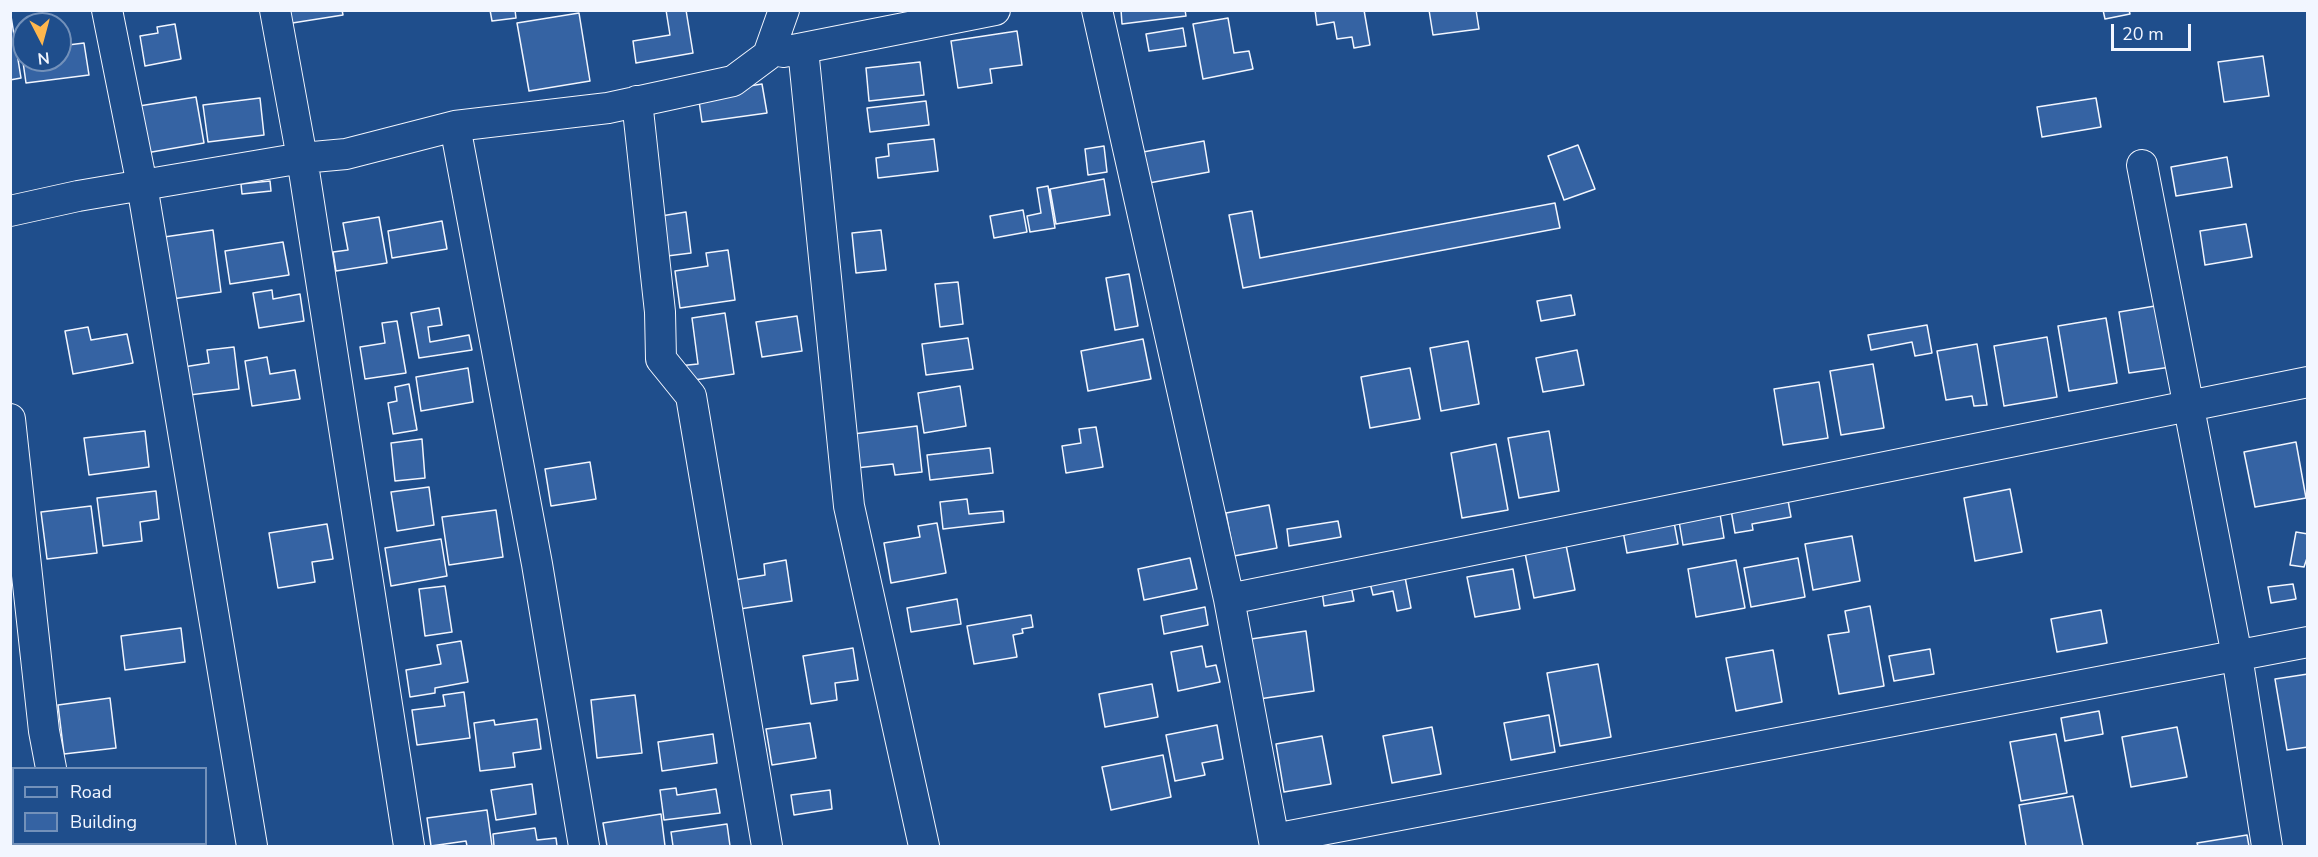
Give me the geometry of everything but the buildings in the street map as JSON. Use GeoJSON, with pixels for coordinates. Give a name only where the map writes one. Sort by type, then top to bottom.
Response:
{"type":"FeatureCollection","features":[{"type":"Feature","properties":{"kind":"street"},"geometry":{"type":"LineString","coordinates":[[107,10],[142,185],[252,846]]}},
{"type":"Feature","properties":{"kind":"street"},"geometry":{"type":"LineString","coordinates":[[275,10],[302,158],[409,846]]}},
{"type":"Feature","properties":{"kind":"street"},"geometry":{"type":"LineString","coordinates":[[768,55],[784,10]]}},
{"type":"Feature","properties":{"kind":"street"},"geometry":{"type":"LineString","coordinates":[[10,211],[142,185],[302,158],[346,154],[455,126],[609,108],[733,81],[768,55],[995,10]]}},
{"type":"Feature","properties":{"kind":"street"},"geometry":{"type":"LineString","coordinates":[[1098,10],[1229,599],[1274,843],[2307,642]]}},
{"type":"Feature","properties":{"kind":"street"},"geometry":{"type":"LineString","coordinates":[[802,49],[849,506],[924,846]]}},
{"type":"Feature","properties":{"kind":"street"},"geometry":{"type":"LineString","coordinates":[[637,101],[660,312],[661,359],[691,396],[767,846]]}},
{"type":"Feature","properties":{"kind":"street"},"geometry":{"type":"LineString","coordinates":[[455,126],[537,564],[584,846]]}},
{"type":"Feature","properties":{"kind":"street"},"geometry":{"type":"LineString","coordinates":[[2142,165],[2237,656],[2267,846]]}},
{"type":"Feature","properties":{"kind":"street"},"geometry":{"type":"LineString","coordinates":[[1229,599],[2307,382]]}},
{"type":"Feature","properties":{"kind":"street"},"geometry":{"type":"LineString","coordinates":[[10,419],[44,732],[51,767]]}}]}
